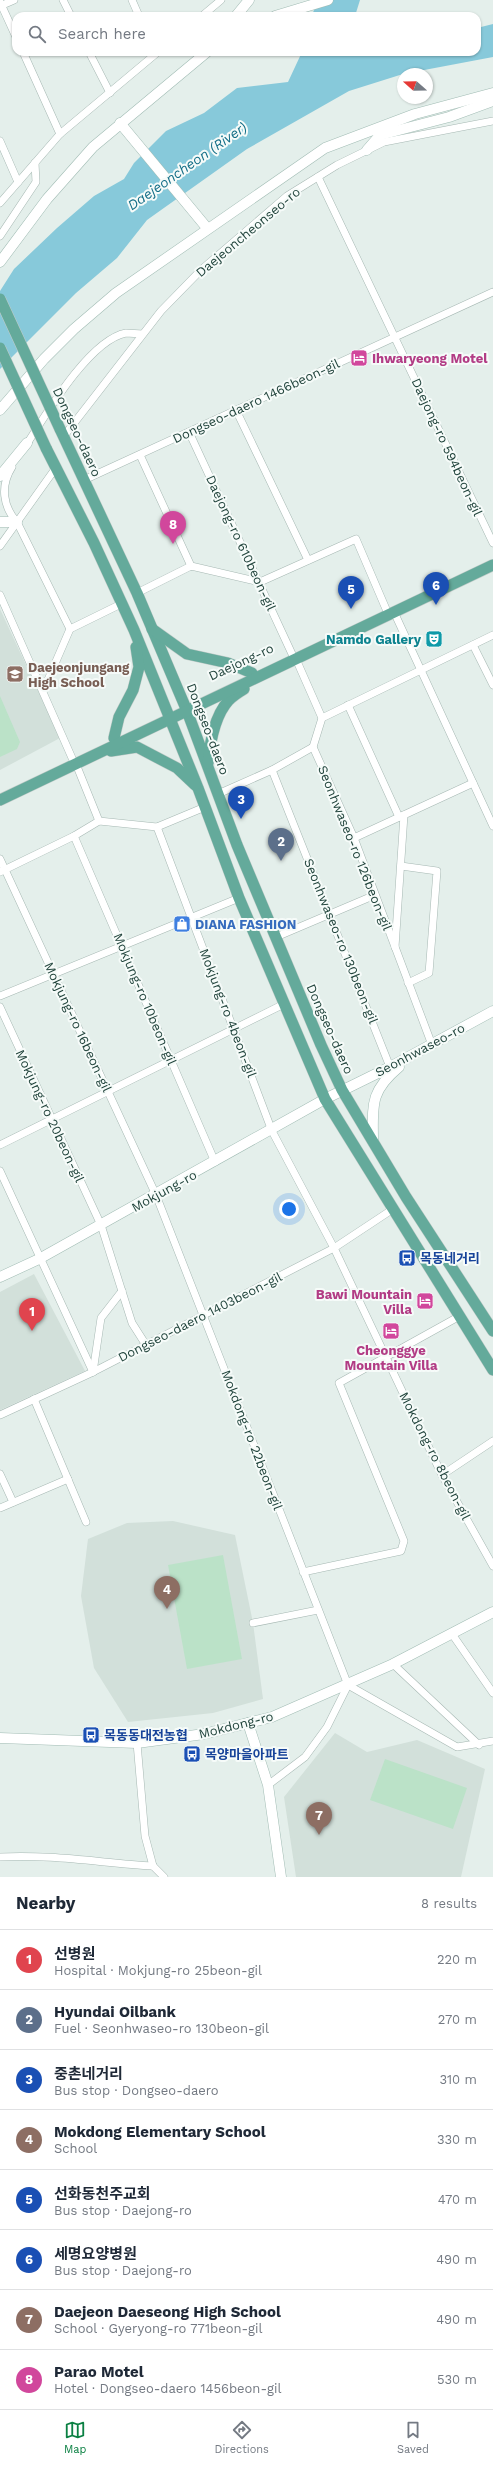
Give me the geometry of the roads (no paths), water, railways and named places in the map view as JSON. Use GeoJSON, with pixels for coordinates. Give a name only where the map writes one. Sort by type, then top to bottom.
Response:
{"type":"FeatureCollection","features":[{"type":"Feature","properties":{"kind":"main road"},"geometry":{"type":"LineString","coordinates":[[239,12],[249,0]]}},
{"type":"Feature","properties":{"kind":"main road"},"geometry":{"type":"LineString","coordinates":[[288,12],[328,0]]}},
{"type":"Feature","properties":{"kind":"main road"},"geometry":{"type":"LineString","coordinates":[[0,262],[69,173],[93,147],[202,56]]}},
{"type":"Feature","properties":{"kind":"main road"},"geometry":{"type":"LineString","coordinates":[[0,410],[44,359],[74,329],[116,293],[207,228],[325,148],[415,114],[493,93]]}},
{"type":"Feature","properties":{"kind":"main road"},"geometry":{"type":"LineString","coordinates":[[367,150],[380,135],[449,117],[493,101]]}},
{"type":"Feature","properties":{"kind":"main road"},"geometry":{"type":"LineString","coordinates":[[120,123],[207,228]]}},
{"type":"Feature","properties":{"kind":"main road","name":"Dongseo-daero"},"geometry":{"type":"LineString","coordinates":[[0,299],[137,593],[186,708],[207,768],[276,937],[342,1090],[373,1142],[493,1331]]}},
{"type":"Feature","properties":{"kind":"main road"},"geometry":{"type":"LineString","coordinates":[[0,348],[46,448],[94,543],[134,630],[198,788],[239,898],[325,1099],[458,1317],[493,1370]]}},
{"type":"Feature","properties":{"kind":"main road"},"geometry":{"type":"LineString","coordinates":[[0,476],[27,443]]}},
{"type":"Feature","properties":{"kind":"main road"},"geometry":{"type":"LineString","coordinates":[[0,522],[17,522]]}},
{"type":"Feature","properties":{"kind":"main road","name":"Daejong-ro"},"geometry":{"type":"LineString","coordinates":[[0,792],[74,761],[100,752],[169,716],[390,610],[493,558]]}},
{"type":"Feature","properties":{"kind":"main road","name":"Daejong-ro"},"geometry":{"type":"LineString","coordinates":[[390,610],[493,565]]}},
{"type":"Feature","properties":{"kind":"main road"},"geometry":{"type":"LineString","coordinates":[[152,629],[187,654],[228,662],[257,674],[228,701],[217,722],[209,746],[207,768]]}},
{"type":"Feature","properties":{"kind":"main road"},"geometry":{"type":"LineString","coordinates":[[114,738],[119,717],[133,690],[139,667],[134,630]]}},
{"type":"Feature","properties":{"kind":"main road","name":"Daejong-ro"},"geometry":{"type":"LineString","coordinates":[[0,800],[114,738],[169,716]]}},
{"type":"Feature","properties":{"kind":"main road"},"geometry":{"type":"LineString","coordinates":[[100,752],[137,747],[177,768],[198,788]]}},
{"type":"Feature","properties":{"kind":"main road","name":"Seonhwaseo-ro"},"geometry":{"type":"LineString","coordinates":[[325,1099],[412,1056],[493,1011]]}},
{"type":"Feature","properties":{"kind":"main road"},"geometry":{"type":"LineString","coordinates":[[373,1142],[373,1102],[380,1085],[412,1056]]}},
{"type":"Feature","properties":{"kind":"main road","name":"Mokjung-ro"},"geometry":{"type":"LineString","coordinates":[[0,1277],[39,1260],[272,1131],[325,1099]]}},
{"type":"Feature","properties":{"kind":"main road","name":"Mokdong-ro"},"geometry":{"type":"LineString","coordinates":[[0,1738],[138,1743],[204,1734],[272,1717],[393,1664],[493,1612]]}},
{"type":"Feature","properties":{"kind":"main road"},"geometry":{"type":"LineString","coordinates":[[248,1723],[268,1785],[281,1877]]}},
{"type":"Feature","properties":{"kind":"street"},"geometry":{"type":"LineString","coordinates":[[12,28],[1,4],[14,0]]}},
{"type":"Feature","properties":{"kind":"street"},"geometry":{"type":"LineString","coordinates":[[63,0],[69,12]]}},
{"type":"Feature","properties":{"kind":"street"},"geometry":{"type":"LineString","coordinates":[[132,0],[137,12]]}},
{"type":"Feature","properties":{"kind":"street"},"geometry":{"type":"LineString","coordinates":[[207,12],[221,0]]}},
{"type":"Feature","properties":{"kind":"street"},"geometry":{"type":"LineString","coordinates":[[25,56],[60,134]]}},
{"type":"Feature","properties":{"kind":"street"},"geometry":{"type":"LineString","coordinates":[[91,56],[110,92]]}},
{"type":"Feature","properties":{"kind":"street"},"geometry":{"type":"LineString","coordinates":[[0,203],[60,134],[151,56]]}},
{"type":"Feature","properties":{"kind":"street","name":"Daejeoncheonseo-ro"},"geometry":{"type":"LineString","coordinates":[[62,432],[94,401],[142,334],[201,270],[287,196],[367,150],[407,136],[493,121]]}},
{"type":"Feature","properties":{"kind":"street"},"geometry":{"type":"LineString","coordinates":[[0,141],[18,182]]}},
{"type":"Feature","properties":{"kind":"street"},"geometry":{"type":"LineString","coordinates":[[0,236],[36,182],[35,163]]}},
{"type":"Feature","properties":{"kind":"street","name":"Daejong-ro 594beon-gil"},"geometry":{"type":"LineString","coordinates":[[318,177],[493,543]]}},
{"type":"Feature","properties":{"kind":"street","name":"Dongseo-daero 1466beon-gil"},"geometry":{"type":"LineString","coordinates":[[84,480],[493,292]]}},
{"type":"Feature","properties":{"kind":"street"},"geometry":{"type":"LineString","coordinates":[[70,629],[17,522],[8,512],[4,493],[7,474],[27,443],[88,358],[103,344],[126,333],[142,334]]}},
{"type":"Feature","properties":{"kind":"street"},"geometry":{"type":"LineString","coordinates":[[236,410],[308,560]]}},
{"type":"Feature","properties":{"kind":"street","name":"Daejong-ro 610beon-gil"},"geometry":{"type":"LineString","coordinates":[[189,432],[322,718]]}},
{"type":"Feature","properties":{"kind":"street"},"geometry":{"type":"LineString","coordinates":[[140,455],[191,566]]}},
{"type":"Feature","properties":{"kind":"street"},"geometry":{"type":"LineString","coordinates":[[0,546],[56,469]]}},
{"type":"Feature","properties":{"kind":"street"},"geometry":{"type":"LineString","coordinates":[[137,593],[191,566],[260,582],[356,539],[421,670],[493,826]]}},
{"type":"Feature","properties":{"kind":"street"},"geometry":{"type":"LineString","coordinates":[[0,595],[44,689],[99,821]]}},
{"type":"Feature","properties":{"kind":"street"},"geometry":{"type":"LineString","coordinates":[[44,689],[70,629],[121,604]]}},
{"type":"Feature","properties":{"kind":"street"},"geometry":{"type":"LineString","coordinates":[[218,794],[272,770],[314,747],[322,718],[493,635]]}},
{"type":"Feature","properties":{"kind":"street"},"geometry":{"type":"LineString","coordinates":[[473,645],[493,685]]}},
{"type":"Feature","properties":{"kind":"street"},"geometry":{"type":"LineString","coordinates":[[348,705],[401,816]]}},
{"type":"Feature","properties":{"kind":"street","name":"Seonhwaseo-ro 126beon-gil"},"geometry":{"type":"LineString","coordinates":[[314,747],[354,838],[432,1045]]}},
{"type":"Feature","properties":{"kind":"street","name":"Seonhwaseo-ro 130beon-gil"},"geometry":{"type":"LineString","coordinates":[[272,770],[331,914],[390,1067]]}},
{"type":"Feature","properties":{"kind":"street"},"geometry":{"type":"LineString","coordinates":[[354,838],[473,783]]}},
{"type":"Feature","properties":{"kind":"street"},"geometry":{"type":"LineString","coordinates":[[2,871],[74,836],[99,821],[156,827],[205,807]]}},
{"type":"Feature","properties":{"kind":"street","name":"Seonhwaseo-ro 126beon-gil"},"geometry":{"type":"LineString","coordinates":[[395,949],[401,866],[401,816]]}},
{"type":"Feature","properties":{"kind":"street","name":"Mokjung-ro 4beon-gil"},"geometry":{"type":"LineString","coordinates":[[156,827],[272,1131]]}},
{"type":"Feature","properties":{"kind":"street","name":"Mokjung-ro 10beon-gil"},"geometry":{"type":"LineString","coordinates":[[74,836],[215,1162]]}},
{"type":"Feature","properties":{"kind":"street","name":"Mokjung-ro 16beon-gil"},"geometry":{"type":"LineString","coordinates":[[0,859],[2,871],[54,974],[156,1195]]}},
{"type":"Feature","properties":{"kind":"street"},"geometry":{"type":"LineString","coordinates":[[401,866],[437,871],[429,973],[408,983]]}},
{"type":"Feature","properties":{"kind":"street"},"geometry":{"type":"LineString","coordinates":[[276,937],[375,895]]}},
{"type":"Feature","properties":{"kind":"street"},"geometry":{"type":"LineString","coordinates":[[0,996],[239,898]]}},
{"type":"Feature","properties":{"kind":"street"},"geometry":{"type":"LineString","coordinates":[[0,1145],[284,1004]]}},
{"type":"Feature","properties":{"kind":"street","name":"Mokjung-ro 20beon-gil"},"geometry":{"type":"LineString","coordinates":[[0,1007],[101,1225],[132,1323],[146,1345]]}},
{"type":"Feature","properties":{"kind":"street","name":"Mokdong-ro 8beon-gil"},"geometry":{"type":"LineString","coordinates":[[272,1131],[334,1248],[385,1358],[442,1474],[493,1566]]}},
{"type":"Feature","properties":{"kind":"street"},"geometry":{"type":"LineString","coordinates":[[0,1171],[39,1260],[93,1372]]}},
{"type":"Feature","properties":{"kind":"street","name":"Mokdong-ro 22beon-gil"},"geometry":{"type":"LineString","coordinates":[[156,1195],[348,1685]]}},
{"type":"Feature","properties":{"kind":"street","name":"Dongseo-daero 1403beon-gil"},"geometry":{"type":"LineString","coordinates":[[0,1415],[93,1372],[334,1248],[393,1209]]}},
{"type":"Feature","properties":{"kind":"street"},"geometry":{"type":"LineString","coordinates":[[93,1372],[102,1318],[122,1291]]}},
{"type":"Feature","properties":{"kind":"street"},"geometry":{"type":"LineString","coordinates":[[303,1572],[400,1551],[404,1541],[339,1383],[458,1317]]}},
{"type":"Feature","properties":{"kind":"street"},"geometry":{"type":"LineString","coordinates":[[34,1399],[86,1522]]}},
{"type":"Feature","properties":{"kind":"street"},"geometry":{"type":"LineString","coordinates":[[442,1474],[493,1441]]}},
{"type":"Feature","properties":{"kind":"street"},"geometry":{"type":"LineString","coordinates":[[0,1474],[13,1502]]}},
{"type":"Feature","properties":{"kind":"street"},"geometry":{"type":"LineString","coordinates":[[0,1508],[68,1479]]}},
{"type":"Feature","properties":{"kind":"street"},"geometry":{"type":"LineString","coordinates":[[253,1623],[318,1610]]}},
{"type":"Feature","properties":{"kind":"street"},"geometry":{"type":"LineString","coordinates":[[452,1634],[493,1693]]}},
{"type":"Feature","properties":{"kind":"street"},"geometry":{"type":"LineString","coordinates":[[393,1664],[479,1745]]}},
{"type":"Feature","properties":{"kind":"street"},"geometry":{"type":"LineString","coordinates":[[268,1785],[305,1757],[327,1727],[348,1685],[457,1747],[479,1745],[493,1740]]}},
{"type":"Feature","properties":{"kind":"street"},"geometry":{"type":"LineString","coordinates":[[138,1743],[146,1836],[153,1866],[164,1877]]}},
{"type":"Feature","properties":{"kind":"street"},"geometry":{"type":"LineString","coordinates":[[0,1857],[29,1855],[100,1863],[153,1866]]}},
{"type":"Feature","properties":{"kind":"water"},"geometry":{"type":"Polygon","coordinates":[[[317,0],[360,0],[356,12],[313,12],[317,0]]]}},
{"type":"Feature","properties":{"kind":"water","name":"Daejeoncheon (River)"},"geometry":{"type":"Polygon","coordinates":[[[493,24],[493,57],[433,68],[397,68],[397,76],[349,91],[247,149],[147,220],[117,258],[76,293],[0,369],[0,291],[14,269],[57,228],[94,196],[124,179],[134,163],[166,131],[204,113],[237,88],[288,82],[300,56],[481,56],[481,27],[493,24]]]}},
{"type":"Feature","properties":{"kind":"place","name":"Ihwaryeong Motel"},"geometry":{"type":"Point","coordinates":[359,358]}},
{"type":"Feature","properties":{"kind":"place","name":"Parao Motel"},"geometry":{"type":"Point","coordinates":[173,544]}},
{"type":"Feature","properties":{"kind":"place","name":"세명요양병원"},"geometry":{"type":"Point","coordinates":[436,605]}},
{"type":"Feature","properties":{"kind":"place","name":"선화동천주교회"},"geometry":{"type":"Point","coordinates":[351,609]}},
{"type":"Feature","properties":{"kind":"place","name":"Namdo Gallery"},"geometry":{"type":"Point","coordinates":[434,639]}},
{"type":"Feature","properties":{"kind":"place","name":"Daejeonjungang High School"},"geometry":{"type":"Point","coordinates":[15,674]}},
{"type":"Feature","properties":{"kind":"place","name":"중촌네거리"},"geometry":{"type":"Point","coordinates":[241,819]}},
{"type":"Feature","properties":{"kind":"place","name":"Hyundai Oilbank"},"geometry":{"type":"Point","coordinates":[281,861]}},
{"type":"Feature","properties":{"kind":"place","name":"DIANA FASHION"},"geometry":{"type":"Point","coordinates":[182,924]}},
{"type":"Feature","properties":{"kind":"place","name":"목동네거리"},"geometry":{"type":"Point","coordinates":[407,1258]}},
{"type":"Feature","properties":{"kind":"place","name":"Bawi Mountain Villa"},"geometry":{"type":"Point","coordinates":[425,1301]}},
{"type":"Feature","properties":{"kind":"place","name":"선병원"},"geometry":{"type":"Point","coordinates":[32,1331]}},
{"type":"Feature","properties":{"kind":"place","name":"Cheonggye Mountain Villa"},"geometry":{"type":"Point","coordinates":[391,1331]}},
{"type":"Feature","properties":{"kind":"place","name":"Mokdong Elementary School"},"geometry":{"type":"Point","coordinates":[167,1609]}},
{"type":"Feature","properties":{"kind":"place","name":"목동동대전농협"},"geometry":{"type":"Point","coordinates":[91,1735]}},
{"type":"Feature","properties":{"kind":"place","name":"목양마을아파트"},"geometry":{"type":"Point","coordinates":[192,1754]}},
{"type":"Feature","properties":{"kind":"place","name":"Daejeon Daeseong High School"},"geometry":{"type":"Point","coordinates":[319,1835]}}]}
